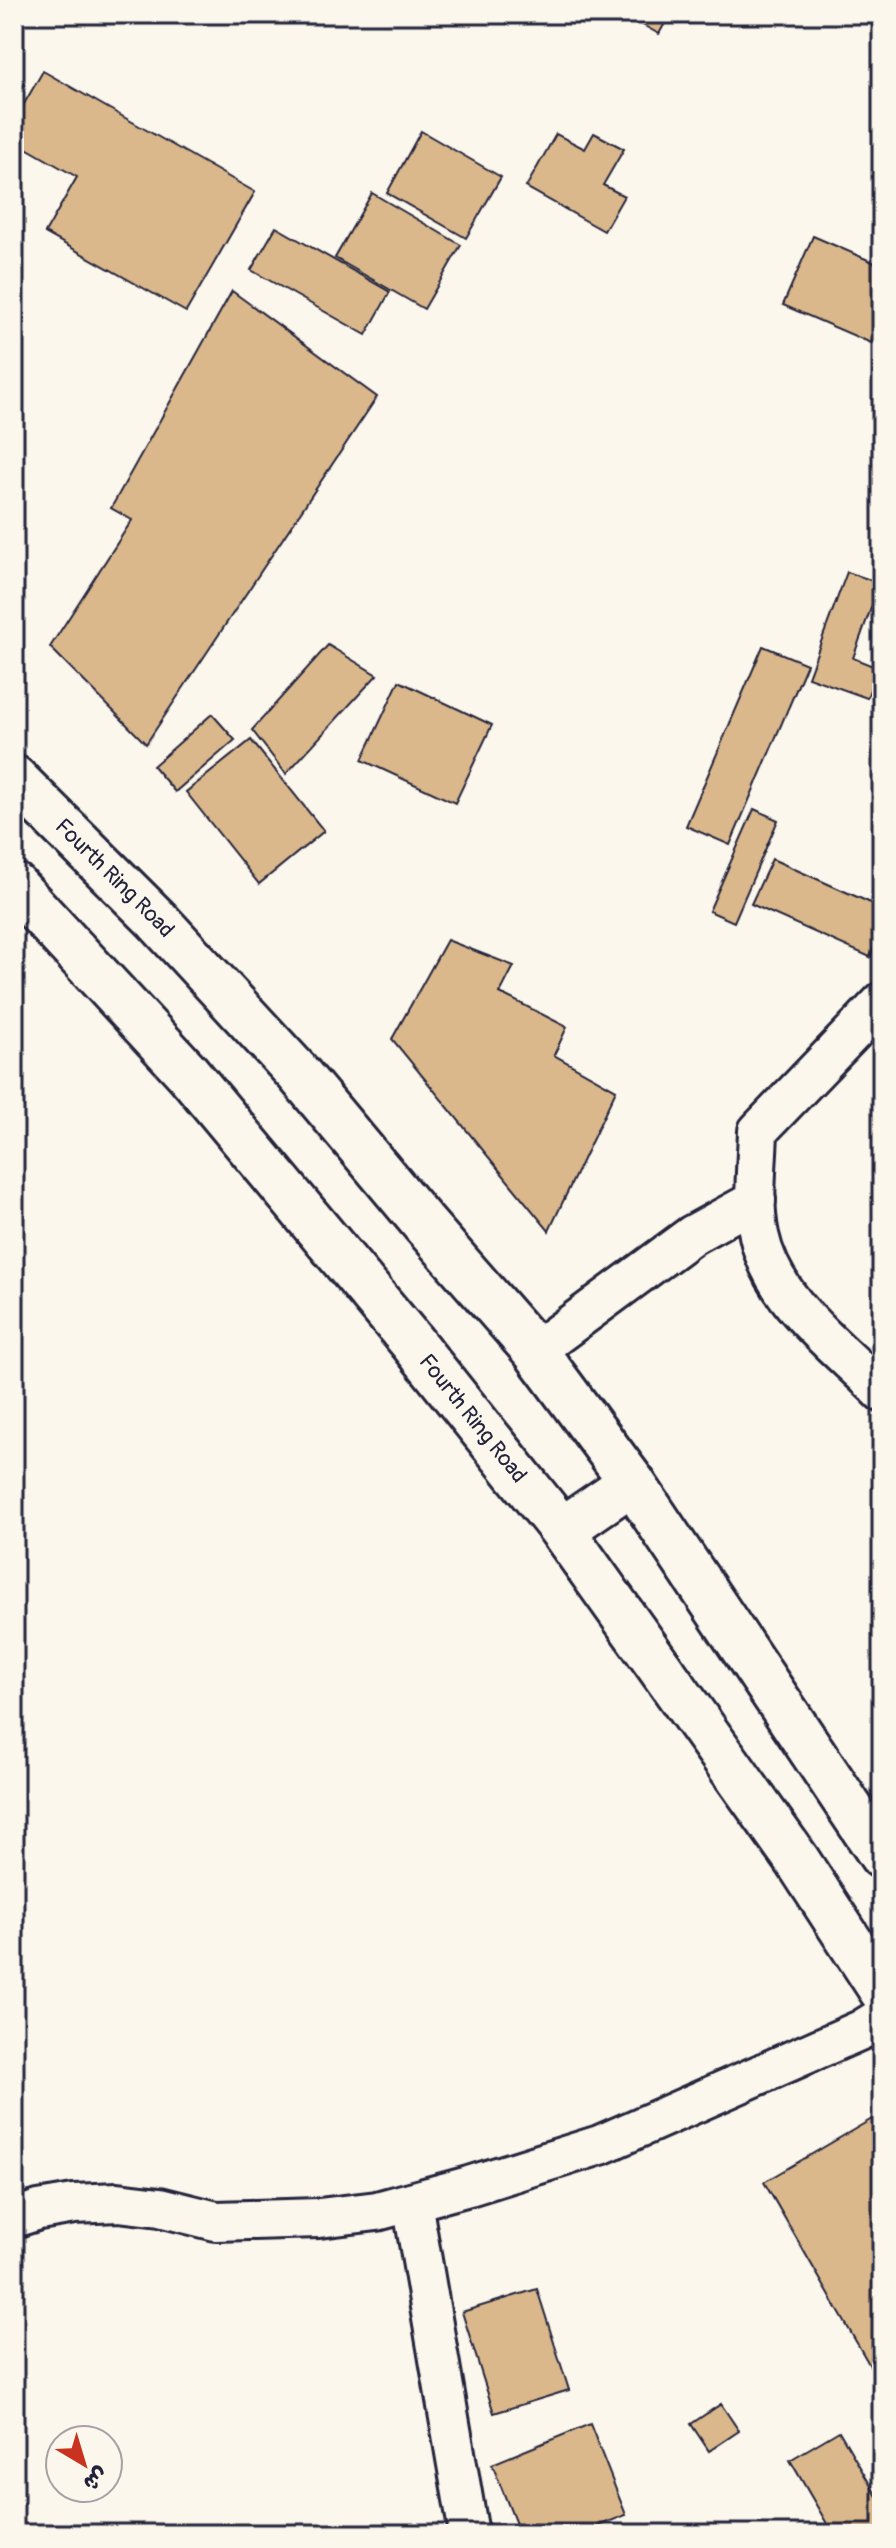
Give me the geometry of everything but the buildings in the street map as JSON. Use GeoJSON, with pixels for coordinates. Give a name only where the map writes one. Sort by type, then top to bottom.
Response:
{"type":"FeatureCollection","features":[{"type":"Feature","properties":{"kind":"main road","name":"Fourth Ring Road"},"geometry":{"type":"LineString","coordinates":[[14,778],[157,920],[297,1072],[535,1351],[632,1482],[882,1856]]}},
{"type":"Feature","properties":{"kind":"main road","name":"Fourth Ring Road"},"geometry":{"type":"LineString","coordinates":[[14,885],[187,1072],[411,1341],[562,1530],[797,1860],[882,1991]]}},
{"type":"Feature","properties":{"kind":"main road"},"geometry":{"type":"LineString","coordinates":[[562,1530],[632,1482]]}},
{"type":"Feature","properties":{"kind":"street"},"geometry":{"type":"LineString","coordinates":[[882,1002],[758,1131],[756,1200],[759,1234],[769,1268],[796,1309],[882,1392]]}},
{"type":"Feature","properties":{"kind":"street"},"geometry":{"type":"LineString","coordinates":[[535,1351],[692,1235],[756,1200]]}},
{"type":"Feature","properties":{"kind":"street"},"geometry":{"type":"LineString","coordinates":[[14,2218],[74,2204],[118,2202],[160,2207],[216,2221],[319,2218],[377,2211],[600,2145],[861,2030],[882,2017]]}},
{"type":"Feature","properties":{"kind":"street"},"geometry":{"type":"LineString","coordinates":[[412,2202],[469,2534]]}}]}
